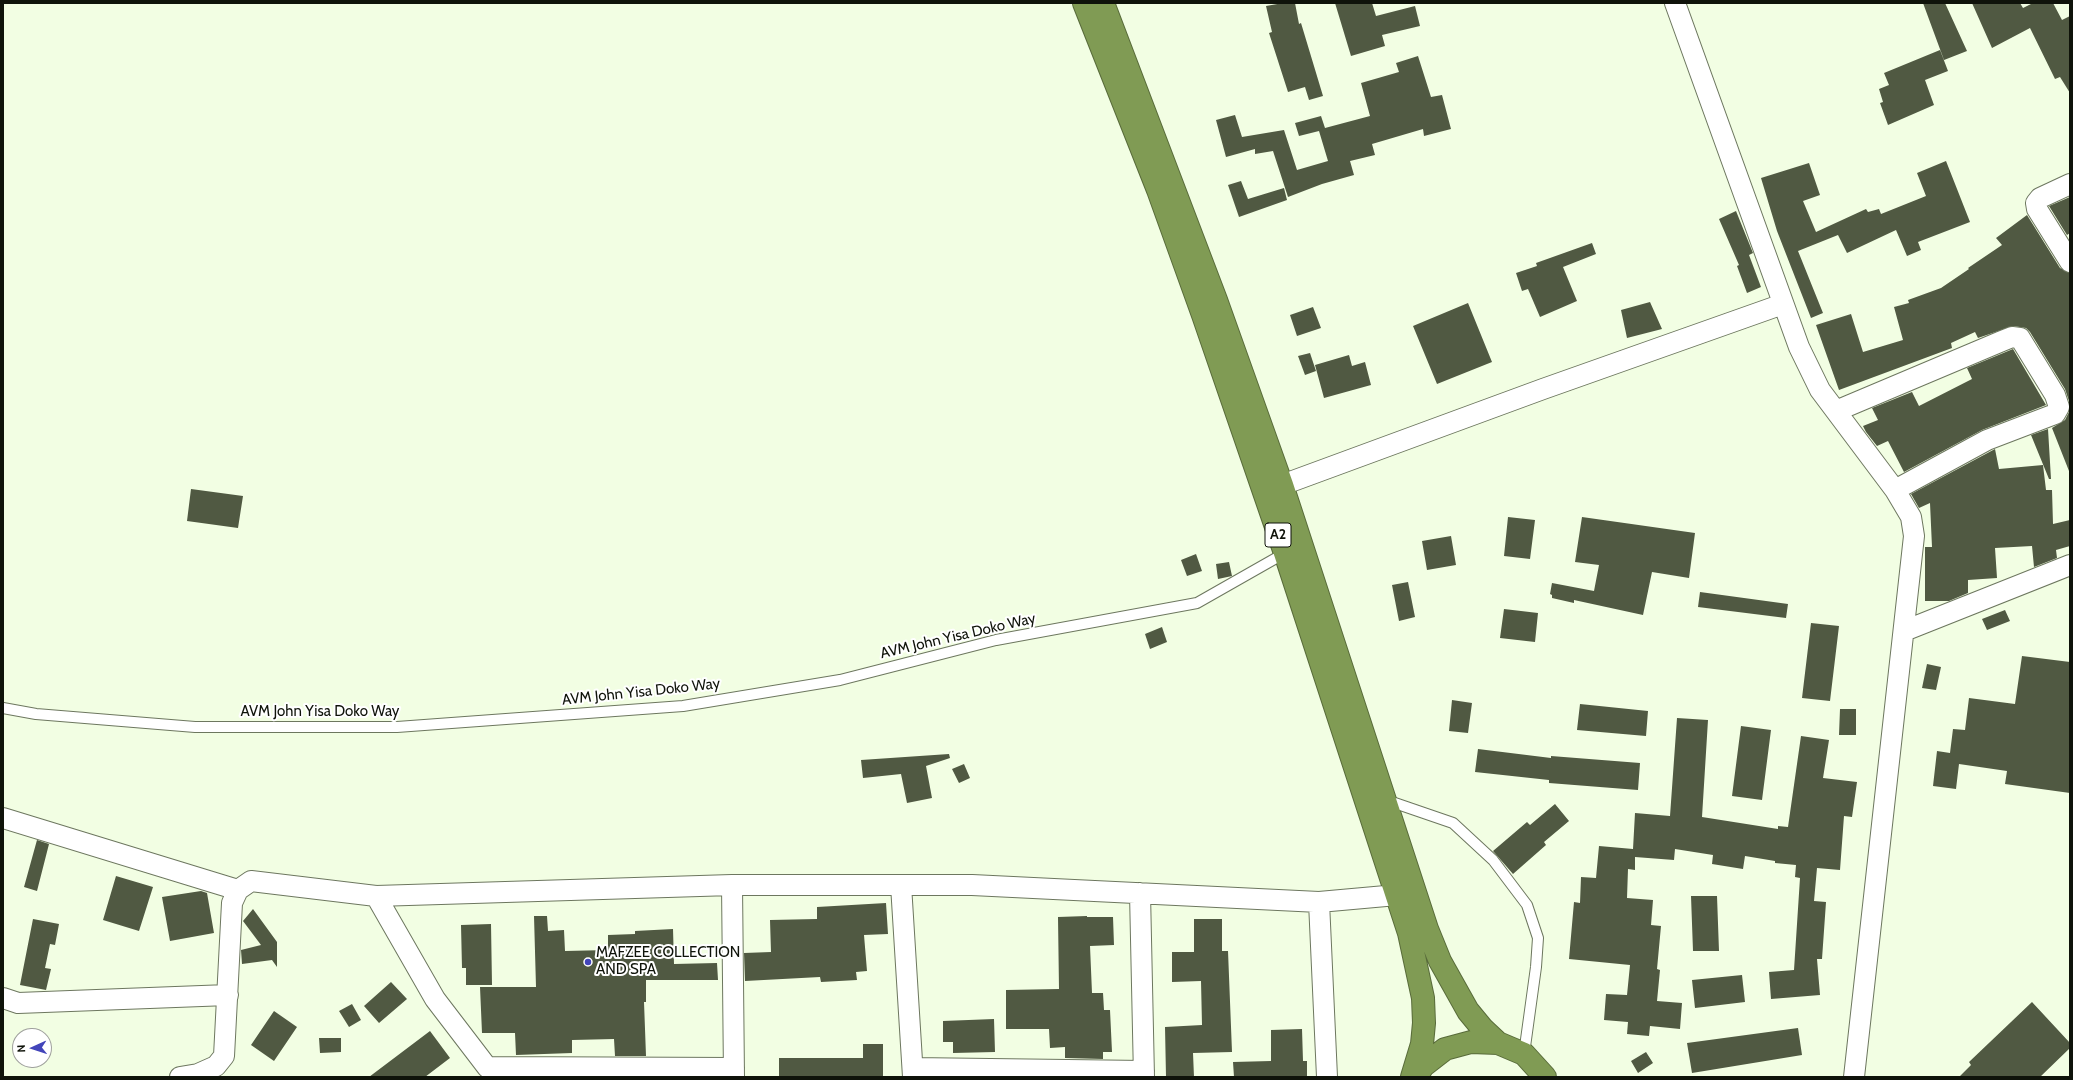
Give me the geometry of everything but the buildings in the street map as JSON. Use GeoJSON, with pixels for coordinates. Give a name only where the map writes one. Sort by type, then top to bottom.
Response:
{"type":"FeatureCollection","features":[{"type":"Feature","properties":{"kind":"highway","name":"A2"},"geometry":{"type":"LineString","coordinates":[[1084,3],[1166,212],[1203,315],[1285,553],[1409,933],[1423,998],[1424,1022],[1422,1044],[1412,1077]]}},
{"type":"Feature","properties":{"kind":"highway","name":"A2"},"geometry":{"type":"LineString","coordinates":[[1102,3],[1213,293],[1282,486],[1386,800],[1427,930],[1440,961],[1468,1011],[1482,1028],[1498,1043]]}},
{"type":"Feature","properties":{"kind":"highway"},"geometry":{"type":"LineString","coordinates":[[1416,1077],[1423,1066],[1445,1049],[1471,1042],[1498,1043],[1524,1054],[1545,1076]]}},
{"type":"Feature","properties":{"kind":"street"},"geometry":{"type":"LineString","coordinates":[[1675,3],[1799,347],[1820,390],[1895,490],[1911,516],[1914,536],[1854,1077]]}},
{"type":"Feature","properties":{"kind":"street"},"geometry":{"type":"LineString","coordinates":[[2070,184],[2040,198],[2036,203],[2037,209],[2070,262]]}},
{"type":"Feature","properties":{"kind":"street"},"geometry":{"type":"LineString","coordinates":[[1282,486],[1543,389],[1783,304]]}},
{"type":"Feature","properties":{"kind":"street"},"geometry":{"type":"LineString","coordinates":[[1836,411],[2012,337],[2020,338],[2055,395],[2059,407],[2055,414],[1987,440],[1895,490]]}},
{"type":"Feature","properties":{"kind":"street"},"geometry":{"type":"LineString","coordinates":[[1904,630],[2070,565]]}},
{"type":"Feature","properties":{"kind":"street"},"geometry":{"type":"LineString","coordinates":[[3,818],[238,890]]}},
{"type":"Feature","properties":{"kind":"street"},"geometry":{"type":"LineString","coordinates":[[180,1077],[198,1074],[216,1066],[224,1056],[232,903],[238,890],[251,881],[376,896],[732,885],[972,885],[1319,902],[1396,895]]}},
{"type":"Feature","properties":{"kind":"street"},"geometry":{"type":"LineString","coordinates":[[376,896],[435,999],[492,1072],[734,1073],[732,885]]}},
{"type":"Feature","properties":{"kind":"street"},"geometry":{"type":"LineString","coordinates":[[901,885],[913,1072],[1144,1074],[1140,893]]}},
{"type":"Feature","properties":{"kind":"street"},"geometry":{"type":"LineString","coordinates":[[1319,902],[1327,1077]]}},
{"type":"Feature","properties":{"kind":"street"},"geometry":{"type":"LineString","coordinates":[[3,998],[18,1003],[228,995]]}},
{"type":"Feature","properties":{"kind":"lane","name":"AVM John Yisa Doko Way"},"geometry":{"type":"LineString","coordinates":[[3,708],[36,714],[194,727],[397,727],[682,706],[840,680],[996,640],[1197,603],[1285,553]]}},
{"type":"Feature","properties":{"kind":"lane"},"geometry":{"type":"LineString","coordinates":[[1386,800],[1453,823],[1493,860],[1527,905],[1538,938],[1536,967],[1524,1054]]}},
{"type":"Feature","properties":{"kind":"place","name":"MAFZEE COLLECTION AND SPA"},"geometry":{"type":"Point","coordinates":[588,962]}}]}
